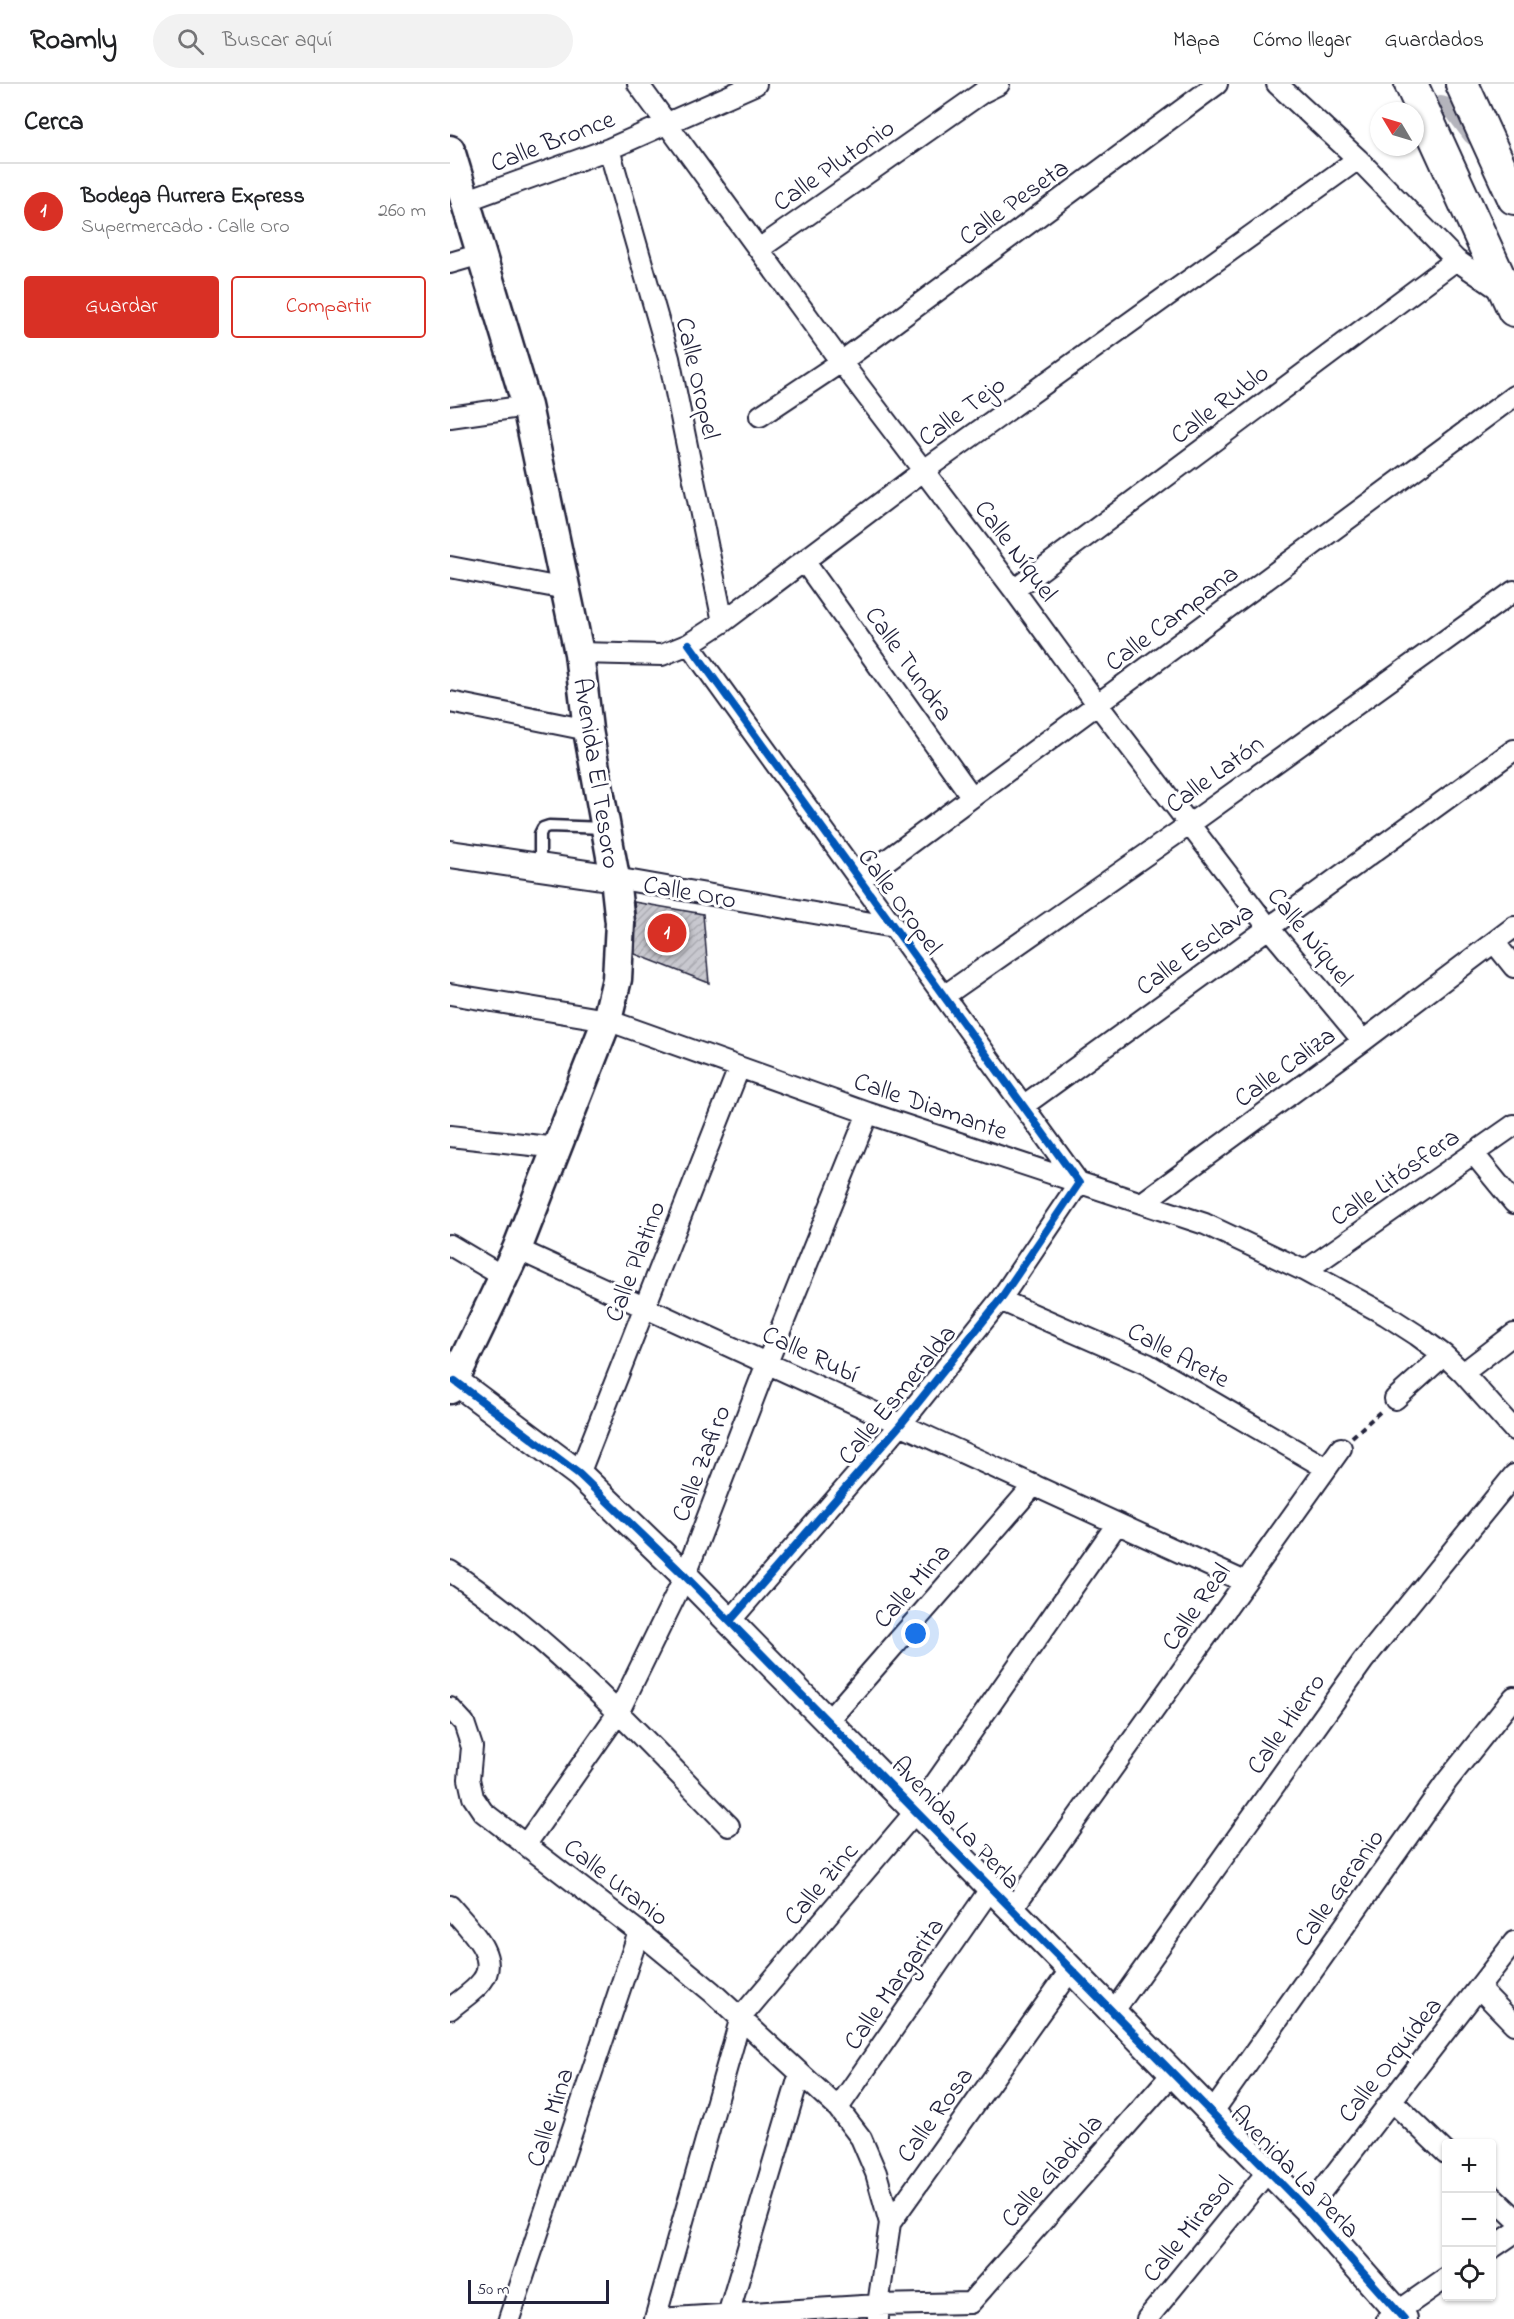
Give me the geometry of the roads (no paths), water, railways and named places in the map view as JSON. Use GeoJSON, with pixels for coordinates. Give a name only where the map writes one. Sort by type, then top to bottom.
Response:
{"type":"FeatureCollection","features":[{"type":"Feature","properties":{"kind":"main road"},"geometry":{"type":"LineString","coordinates":[[1411,84],[1511,303]]}},
{"type":"Feature","properties":{"kind":"main road"},"geometry":{"type":"LineString","coordinates":[[1462,84],[1514,198]]}},
{"type":"Feature","properties":{"kind":"main road","name":"Avenida El Tesoro"},"geometry":{"type":"LineString","coordinates":[[450,150],[527,406],[579,652],[588,729],[615,878],[620,923],[617,979],[607,1020],[518,1249],[452,1385]]}},
{"type":"Feature","properties":{"kind":"street","name":"Calle Níquel"},"geometry":{"type":"LineString","coordinates":[[638,84],[841,362],[1098,705],[1268,927],[1363,1041]]}},
{"type":"Feature","properties":{"kind":"street","name":"Calle Bronce"},"geometry":{"type":"LineString","coordinates":[[465,201],[609,149],[756,84]]}},
{"type":"Feature","properties":{"kind":"street","name":"Calle Plutonio"},"geometry":{"type":"LineString","coordinates":[[759,249],[983,92],[999,84]]}},
{"type":"Feature","properties":{"kind":"street","name":"Calle Peseta"},"geometry":{"type":"LineString","coordinates":[[760,416],[841,362],[1217,84]]}},
{"type":"Feature","properties":{"kind":"street"},"geometry":{"type":"LineString","coordinates":[[1277,84],[1358,159],[1456,260],[1511,303]]}},
{"type":"Feature","properties":{"kind":"street","name":"Calle Oropel"},"geometry":{"type":"LineString","coordinates":[[609,149],[669,358],[723,622]]}},
{"type":"Feature","properties":{"kind":"street","name":"Calle Tejo"},"geometry":{"type":"LineString","coordinates":[[579,652],[662,655],[689,644],[723,622],[923,471],[1358,159]]}},
{"type":"Feature","properties":{"kind":"street"},"geometry":{"type":"LineString","coordinates":[[450,263],[482,254]]}},
{"type":"Feature","properties":{"kind":"street","name":"Calle Rublo"},"geometry":{"type":"LineString","coordinates":[[1014,590],[1456,260]]}},
{"type":"Feature","properties":{"kind":"street","name":"Calle Campana"},"geometry":{"type":"LineString","coordinates":[[860,880],[1514,396]]}},
{"type":"Feature","properties":{"kind":"street"},"geometry":{"type":"LineString","coordinates":[[450,417],[527,406]]}},
{"type":"Feature","properties":{"kind":"street","name":"Calle Tundra"},"geometry":{"type":"LineString","coordinates":[[804,561],[972,797]]}},
{"type":"Feature","properties":{"kind":"street"},"geometry":{"type":"LineString","coordinates":[[450,567],[566,589]]}},
{"type":"Feature","properties":{"kind":"street","name":"Calle Latón"},"geometry":{"type":"LineString","coordinates":[[944,996],[1190,824],[1514,591]]}},
{"type":"Feature","properties":{"kind":"street","name":"Calle Oropel"},"geometry":{"type":"LineString","coordinates":[[689,644],[1078,1183]]}},
{"type":"Feature","properties":{"kind":"street"},"geometry":{"type":"LineString","coordinates":[[450,702],[588,729]]}},
{"type":"Feature","properties":{"kind":"street","name":"Calle Esclava"},"geometry":{"type":"LineString","coordinates":[[1023,1106],[1514,750]]}},
{"type":"Feature","properties":{"kind":"street","name":"Calle Oro"},"geometry":{"type":"LineString","coordinates":[[450,854],[615,878],[894,927]]}},
{"type":"Feature","properties":{"kind":"street","name":"Calle Caliza"},"geometry":{"type":"LineString","coordinates":[[1142,1203],[1514,927]]}},
{"type":"Feature","properties":{"kind":"street"},"geometry":{"type":"LineString","coordinates":[[1494,942],[1514,968]]}},
{"type":"Feature","properties":{"kind":"street","name":"Calle Diamante"},"geometry":{"type":"LineString","coordinates":[[450,994],[607,1020],[868,1113],[1205,1224],[1305,1271],[1386,1315],[1444,1355],[1514,1430]]}},
{"type":"Feature","properties":{"kind":"street","name":"Calle Platino"},"geometry":{"type":"LineString","coordinates":[[579,1474],[739,1068]]}},
{"type":"Feature","properties":{"kind":"street","name":"Calle Zafiro"},"geometry":{"type":"LineString","coordinates":[[526,1844],[618,1713],[685,1576],[767,1363],[868,1113]]}},
{"type":"Feature","properties":{"kind":"street","name":"Calle Litósfera"},"geometry":{"type":"LineString","coordinates":[[1305,1271],[1514,1125]]}},
{"type":"Feature","properties":{"kind":"street"},"geometry":{"type":"LineString","coordinates":[[450,1136],[558,1148]]}},
{"type":"Feature","properties":{"kind":"street"},"geometry":{"type":"LineString","coordinates":[[1473,1153],[1514,1203]]}},
{"type":"Feature","properties":{"kind":"street","name":"Calle Esmeralda"},"geometry":{"type":"LineString","coordinates":[[730,1621],[901,1424],[1000,1300],[1078,1183]]}},
{"type":"Feature","properties":{"kind":"street"},"geometry":{"type":"LineString","coordinates":[[450,1245],[504,1277]]}},
{"type":"Feature","properties":{"kind":"street","name":"Calle Rubí"},"geometry":{"type":"LineString","coordinates":[[518,1249],[1245,1582]]}},
{"type":"Feature","properties":{"kind":"street","name":"Calle Arete"},"geometry":{"type":"LineString","coordinates":[[1000,1300],[1147,1364],[1326,1468]]}},
{"type":"Feature","properties":{"kind":"street"},"geometry":{"type":"LineString","coordinates":[[1463,1373],[1514,1334]]}},
{"type":"Feature","properties":{"kind":"street"},"geometry":{"type":"LineString","coordinates":[[1395,1399],[1444,1355]]}},
{"type":"Feature","properties":{"kind":"street","name":"Avenida La Perla"},"geometry":{"type":"LineString","coordinates":[[452,1385],[579,1474],[685,1576],[1307,2210],[1396,2316]]}},
{"type":"Feature","properties":{"kind":"street","name":"Calle Real"},"geometry":{"type":"LineString","coordinates":[[1012,1909],[1341,1448]]}},
{"type":"Feature","properties":{"kind":"street","name":"Calle Hierro"},"geometry":{"type":"LineString","coordinates":[[1113,2012],[1363,1661],[1514,1475]]}},
{"type":"Feature","properties":{"kind":"street","name":"Calle Mina"},"geometry":{"type":"LineString","coordinates":[[828,1721],[1034,1485]]}},
{"type":"Feature","properties":{"kind":"street","name":"Calle Zinc"},"geometry":{"type":"LineString","coordinates":[[657,2319],[741,2017],[916,1811],[1117,1524]]}},
{"type":"Feature","properties":{"kind":"street"},"geometry":{"type":"LineString","coordinates":[[450,1571],[529,1631],[618,1713],[729,1826]]}},
{"type":"Feature","properties":{"kind":"street","name":"Calle Geranio"},"geometry":{"type":"LineString","coordinates":[[1212,2113],[1446,1781],[1514,1697]]}},
{"type":"Feature","properties":{"kind":"street","name":"Calle Uranio"},"geometry":{"type":"LineString","coordinates":[[450,1708],[464,1723],[472,1747],[469,1779],[473,1797],[483,1812],[639,1932],[741,2017],[762,2040],[838,2108],[861,2138],[876,2173],[890,2223]]}},
{"type":"Feature","properties":{"kind":"street","name":"Calle Margarita"},"geometry":{"type":"LineString","coordinates":[[838,2108],[992,1888]]}},
{"type":"Feature","properties":{"kind":"street"},"geometry":{"type":"LineString","coordinates":[[450,1906],[483,1946],[488,1962],[483,1980],[450,2009]]}},
{"type":"Feature","properties":{"kind":"street","name":"Calle Mina"},"geometry":{"type":"LineString","coordinates":[[510,2319],[639,1932]]}},
{"type":"Feature","properties":{"kind":"street","name":"Calle Orquídea"},"geometry":{"type":"LineString","coordinates":[[1307,2210],[1514,1942]]}},
{"type":"Feature","properties":{"kind":"street","name":"Calle Rosa"},"geometry":{"type":"LineString","coordinates":[[878,2312],[890,2223],[1071,1969]]}},
{"type":"Feature","properties":{"kind":"street"},"geometry":{"type":"LineString","coordinates":[[1479,1988],[1514,2024]]}},
{"type":"Feature","properties":{"kind":"street"},"geometry":{"type":"LineString","coordinates":[[728,2315],[800,2073]]}},
{"type":"Feature","properties":{"kind":"street","name":"Calle Gladiola"},"geometry":{"type":"LineString","coordinates":[[969,2311],[1173,2073]]}},
{"type":"Feature","properties":{"kind":"street"},"geometry":{"type":"LineString","coordinates":[[1391,2100],[1442,2149]]}},
{"type":"Feature","properties":{"kind":"street","name":"Calle Mirasol"},"geometry":{"type":"LineString","coordinates":[[1152,2317],[1268,2170]]}},
{"type":"Feature","properties":{"kind":"street"},"geometry":{"type":"LineString","coordinates":[[1496,2201],[1514,2217]]}},
{"type":"Feature","properties":{"kind":"street"},"geometry":{"type":"LineString","coordinates":[[1493,2247],[1514,2233]]}},
{"type":"Feature","properties":{"kind":"street"},"geometry":{"type":"LineString","coordinates":[[1396,2316],[1442,2281]]}},
{"type":"Feature","properties":{"kind":"street"},"geometry":{"type":"LineString","coordinates":[[657,2319],[728,2315],[969,2311]]}},
{"type":"Feature","properties":{"kind":"lane"},"geometry":{"type":"LineString","coordinates":[[540,867],[540,834],[543,828],[549,826],[606,828]]}},
{"type":"Feature","properties":{"kind":"waterway"},"geometry":{"type":"LineString","coordinates":[[1441,106],[1454,110],[1473,135]]}},
{"type":"Feature","properties":{"kind":"place","name":"Bodega Aurrera Express"},"geometry":{"type":"Point","coordinates":[667,933]}}]}
